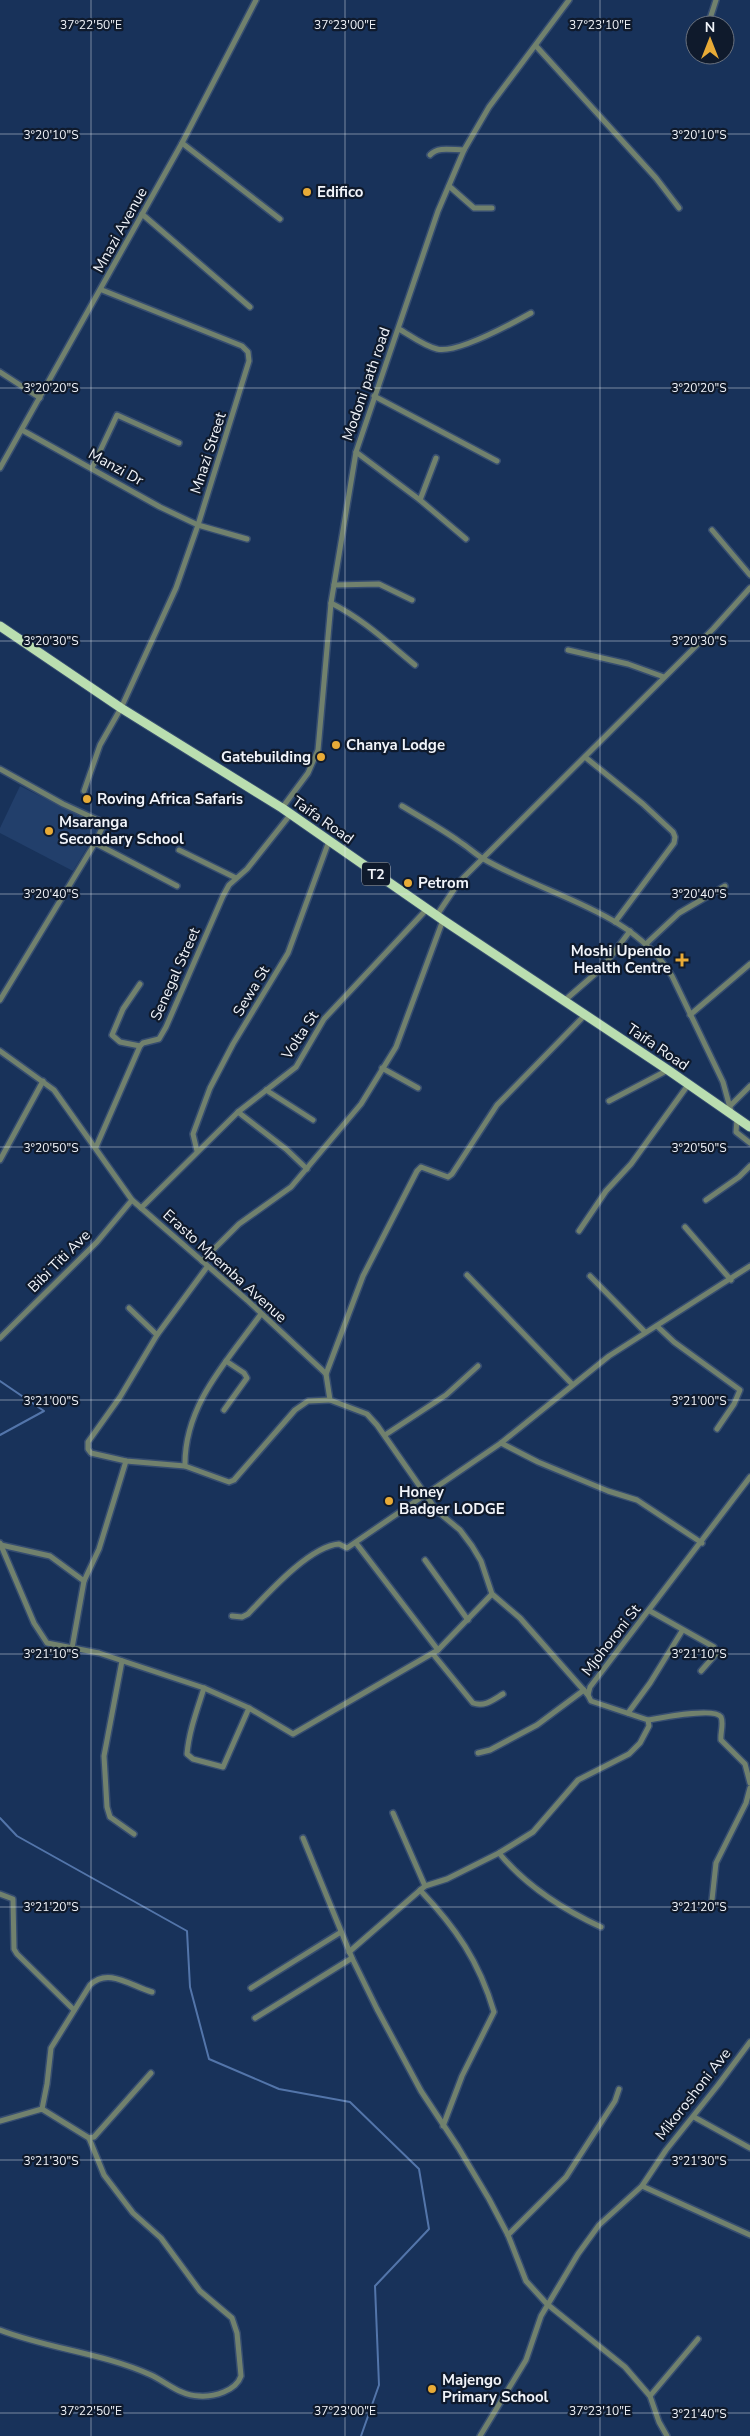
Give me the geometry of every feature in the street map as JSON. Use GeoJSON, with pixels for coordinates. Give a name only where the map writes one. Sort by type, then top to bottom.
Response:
{"type":"FeatureCollection","features":[{"type":"Feature","properties":{"kind":"highway","name":"Taifa Road"},"geometry":{"type":"LineString","coordinates":[[0,626],[121,708],[282,808],[440,918],[733,1114],[750,1128]]}},
{"type":"Feature","properties":{"kind":"street","name":"Mnazi Avenue"},"geometry":{"type":"LineString","coordinates":[[0,468],[102,290],[182,143],[256,0]]}},
{"type":"Feature","properties":{"kind":"street","name":"Modoni path road"},"geometry":{"type":"LineString","coordinates":[[282,808],[308,774],[318,750],[334,585],[356,452],[438,211],[464,150],[489,107],[569,0]]}},
{"type":"Feature","properties":{"kind":"street"},"geometry":{"type":"LineString","coordinates":[[713,15],[716,0]]}},
{"type":"Feature","properties":{"kind":"street"},"geometry":{"type":"LineString","coordinates":[[536,46],[650,172],[679,208]]}},
{"type":"Feature","properties":{"kind":"street"},"geometry":{"type":"LineString","coordinates":[[182,143],[280,219]]}},
{"type":"Feature","properties":{"kind":"street"},"geometry":{"type":"LineString","coordinates":[[430,155],[439,149],[464,150]]}},
{"type":"Feature","properties":{"kind":"street"},"geometry":{"type":"LineString","coordinates":[[449,186],[474,208],[492,208]]}},
{"type":"Feature","properties":{"kind":"street"},"geometry":{"type":"LineString","coordinates":[[142,214],[250,307]]}},
{"type":"Feature","properties":{"kind":"street","name":"Mnazi Street"},"geometry":{"type":"LineString","coordinates":[[84,791],[100,745],[121,708],[176,588],[249,361],[248,352],[242,346],[102,290]]}},
{"type":"Feature","properties":{"kind":"street"},"geometry":{"type":"LineString","coordinates":[[399,329],[432,347],[444,350],[502,328],[531,313]]}},
{"type":"Feature","properties":{"kind":"street"},"geometry":{"type":"LineString","coordinates":[[0,372],[40,398]]}},
{"type":"Feature","properties":{"kind":"street"},"geometry":{"type":"LineString","coordinates":[[374,396],[497,460]]}},
{"type":"Feature","properties":{"kind":"street"},"geometry":{"type":"LineString","coordinates":[[92,468],[114,417],[117,415],[179,443]]}},
{"type":"Feature","properties":{"kind":"street","name":"Manzi Dr"},"geometry":{"type":"LineString","coordinates":[[22,430],[160,507],[198,524],[247,538]]}},
{"type":"Feature","properties":{"kind":"street"},"geometry":{"type":"LineString","coordinates":[[356,452],[420,500],[466,539]]}},
{"type":"Feature","properties":{"kind":"street"},"geometry":{"type":"LineString","coordinates":[[420,500],[436,458]]}},
{"type":"Feature","properties":{"kind":"street"},"geometry":{"type":"LineString","coordinates":[[712,530],[750,574]]}},
{"type":"Feature","properties":{"kind":"street"},"geometry":{"type":"LineString","coordinates":[[334,585],[379,584],[412,600]]}},
{"type":"Feature","properties":{"kind":"street"},"geometry":{"type":"LineString","coordinates":[[202,1261],[239,1224],[291,1187],[361,1104],[400,1039],[440,918],[459,882],[585,757],[750,588]]}},
{"type":"Feature","properties":{"kind":"street"},"geometry":{"type":"LineString","coordinates":[[332,603],[369,627],[415,665]]}},
{"type":"Feature","properties":{"kind":"street"},"geometry":{"type":"LineString","coordinates":[[568,650],[628,664],[664,677]]}},
{"type":"Feature","properties":{"kind":"street"},"geometry":{"type":"LineString","coordinates":[[585,757],[643,804],[673,832],[675,837],[674,843],[615,922]]}},
{"type":"Feature","properties":{"kind":"street"},"geometry":{"type":"LineString","coordinates":[[0,769],[63,804],[100,821],[101,831],[0,1000]]}},
{"type":"Feature","properties":{"kind":"street"},"geometry":{"type":"LineString","coordinates":[[402,806],[482,858],[615,922],[647,943],[662,960],[672,976],[710,1054],[733,1114],[736,1132],[750,1142]]}},
{"type":"Feature","properties":{"kind":"street","name":"Senegal Street"},"geometry":{"type":"LineString","coordinates":[[140,1046],[143,1043],[160,1039],[223,896],[290,815]]}},
{"type":"Feature","properties":{"kind":"street","name":"Sewa St"},"geometry":{"type":"LineString","coordinates":[[197,1151],[192,1134],[210,1088],[288,953],[329,841]]}},
{"type":"Feature","properties":{"kind":"street"},"geometry":{"type":"LineString","coordinates":[[95,843],[177,886]]}},
{"type":"Feature","properties":{"kind":"street"},"geometry":{"type":"LineString","coordinates":[[179,850],[236,878]]}},
{"type":"Feature","properties":{"kind":"street"},"geometry":{"type":"LineString","coordinates":[[647,943],[679,913],[725,886]]}},
{"type":"Feature","properties":{"kind":"street","name":"Volta St"},"geometry":{"type":"LineString","coordinates":[[141,1208],[238,1112],[296,1067],[324,1019],[427,909]]}},
{"type":"Feature","properties":{"kind":"street"},"geometry":{"type":"LineString","coordinates":[[564,1001],[603,967],[630,931]]}},
{"type":"Feature","properties":{"kind":"street"},"geometry":{"type":"LineString","coordinates":[[690,1015],[750,964]]}},
{"type":"Feature","properties":{"kind":"street"},"geometry":{"type":"LineString","coordinates":[[96,1147],[140,1046],[120,1042],[112,1035],[123,1009],[140,984]]}},
{"type":"Feature","properties":{"kind":"street"},"geometry":{"type":"LineString","coordinates":[[330,1400],[326,1374],[363,1276],[417,1171],[421,1167],[442,1176],[448,1177],[452,1174],[497,1105],[585,1015]]}},
{"type":"Feature","properties":{"kind":"street","name":"Erasto Mpemba Avenue"},"geometry":{"type":"LineString","coordinates":[[0,1051],[43,1081],[59,1097],[96,1147],[111,1174],[132,1200],[326,1374]]}},
{"type":"Feature","properties":{"kind":"street"},"geometry":{"type":"LineString","coordinates":[[382,1068],[418,1088]]}},
{"type":"Feature","properties":{"kind":"street"},"geometry":{"type":"LineString","coordinates":[[609,1100],[668,1070]]}},
{"type":"Feature","properties":{"kind":"street"},"geometry":{"type":"LineString","coordinates":[[0,1160],[43,1081]]}},
{"type":"Feature","properties":{"kind":"street"},"geometry":{"type":"LineString","coordinates":[[579,1231],[606,1191],[631,1164],[688,1085]]}},
{"type":"Feature","properties":{"kind":"street"},"geometry":{"type":"LineString","coordinates":[[733,1114],[750,1086]]}},
{"type":"Feature","properties":{"kind":"street"},"geometry":{"type":"LineString","coordinates":[[266,1090],[312,1120]]}},
{"type":"Feature","properties":{"kind":"street"},"geometry":{"type":"LineString","coordinates":[[238,1112],[286,1149],[307,1170]]}},
{"type":"Feature","properties":{"kind":"street"},"geometry":{"type":"LineString","coordinates":[[706,1200],[739,1177],[750,1166]]}},
{"type":"Feature","properties":{"kind":"street","name":"Bibi Titi Ave"},"geometry":{"type":"LineString","coordinates":[[0,1338],[97,1242],[132,1200]]}},
{"type":"Feature","properties":{"kind":"street"},"geometry":{"type":"LineString","coordinates":[[685,1227],[731,1280]]}},
{"type":"Feature","properties":{"kind":"street"},"geometry":{"type":"LineString","coordinates":[[232,1616],[242,1617],[248,1614],[289,1572],[326,1547],[340,1544],[347,1548],[356,1543],[401,1509],[426,1495],[501,1443],[572,1384],[645,1332],[731,1280],[750,1266]]}},
{"type":"Feature","properties":{"kind":"street"},"geometry":{"type":"LineString","coordinates":[[207,1267],[157,1335],[120,1397],[88,1442],[88,1449],[91,1453],[126,1461],[185,1466],[223,1480],[234,1480],[295,1410],[308,1402],[330,1400],[367,1414],[385,1435],[437,1511],[460,1530],[472,1546],[481,1561],[492,1594],[520,1618],[586,1692],[537,1725],[490,1750],[478,1753]]}},
{"type":"Feature","properties":{"kind":"street"},"geometry":{"type":"LineString","coordinates":[[467,1275],[572,1384]]}},
{"type":"Feature","properties":{"kind":"street"},"geometry":{"type":"LineString","coordinates":[[590,1276],[645,1332]]}},
{"type":"Feature","properties":{"kind":"street"},"geometry":{"type":"LineString","coordinates":[[129,1308],[157,1335]]}},
{"type":"Feature","properties":{"kind":"street"},"geometry":{"type":"LineString","coordinates":[[185,1466],[185,1446],[194,1412],[226,1361],[261,1314]]}},
{"type":"Feature","properties":{"kind":"street"},"geometry":{"type":"LineString","coordinates":[[657,1326],[674,1342],[740,1390],[734,1404],[718,1429]]}},
{"type":"Feature","properties":{"kind":"street"},"geometry":{"type":"LineString","coordinates":[[224,1410],[247,1378],[244,1373],[226,1361]]}},
{"type":"Feature","properties":{"kind":"street"},"geometry":{"type":"LineString","coordinates":[[385,1435],[446,1395],[478,1366]]}},
{"type":"Feature","properties":{"kind":"street"},"geometry":{"type":"LineString","coordinates":[[501,1443],[538,1462],[608,1491],[637,1500],[702,1543]]}},
{"type":"Feature","properties":{"kind":"street"},"geometry":{"type":"LineString","coordinates":[[72,1648],[84,1580],[99,1549],[126,1461]]}},
{"type":"Feature","properties":{"kind":"street","name":"Mjohoroni St"},"geometry":{"type":"LineString","coordinates":[[648,1720],[591,1701],[586,1692],[702,1543],[750,1477]]}},
{"type":"Feature","properties":{"kind":"street"},"geometry":{"type":"LineString","coordinates":[[356,1543],[438,1650]]}},
{"type":"Feature","properties":{"kind":"street"},"geometry":{"type":"LineString","coordinates":[[1,1544],[50,1556],[84,1580]]}},
{"type":"Feature","properties":{"kind":"street"},"geometry":{"type":"LineString","coordinates":[[1,1544],[17,1586],[43,1639],[48,1643],[122,1661],[204,1688],[249,1708],[289,1732],[297,1734],[382,1681],[433,1654],[492,1594]]}},
{"type":"Feature","properties":{"kind":"street"},"geometry":{"type":"LineString","coordinates":[[425,1560],[468,1620]]}},
{"type":"Feature","properties":{"kind":"street"},"geometry":{"type":"LineString","coordinates":[[650,1610],[682,1631],[714,1647],[716,1650],[701,1671]]}},
{"type":"Feature","properties":{"kind":"street"},"geometry":{"type":"LineString","coordinates":[[628,1713],[650,1683],[682,1631]]}},
{"type":"Feature","properties":{"kind":"street"},"geometry":{"type":"LineString","coordinates":[[433,1654],[473,1703],[486,1704],[503,1694]]}},
{"type":"Feature","properties":{"kind":"street"},"geometry":{"type":"LineString","coordinates":[[122,1661],[104,1756],[106,1798],[110,1817],[134,1834]]}},
{"type":"Feature","properties":{"kind":"street"},"geometry":{"type":"LineString","coordinates":[[204,1688],[192,1725],[186,1754],[192,1759],[223,1767],[249,1708]]}},
{"type":"Feature","properties":{"kind":"street"},"geometry":{"type":"LineString","coordinates":[[349,1952],[422,1888],[447,1879],[499,1853],[533,1832],[578,1780],[629,1754],[640,1743],[649,1726],[648,1720],[683,1714],[714,1713],[719,1715],[722,1719],[721,1740],[745,1764],[750,1783]]}},
{"type":"Feature","properties":{"kind":"street"},"geometry":{"type":"LineString","coordinates":[[711,1909],[716,1863],[746,1803],[750,1788]]}},
{"type":"Feature","properties":{"kind":"street"},"geometry":{"type":"LineString","coordinates":[[393,1813],[422,1888],[458,1932],[476,1966],[494,2012],[462,2076],[443,2126]]}},
{"type":"Feature","properties":{"kind":"street"},"geometry":{"type":"LineString","coordinates":[[303,1838],[352,1958],[406,2064],[467,2162],[508,2235],[526,2281],[547,2304],[614,2356],[650,2396],[658,2422],[667,2436]]}},
{"type":"Feature","properties":{"kind":"street"},"geometry":{"type":"LineString","coordinates":[[499,1853],[520,1877],[564,1909],[601,1927]]}},
{"type":"Feature","properties":{"kind":"street"},"geometry":{"type":"LineString","coordinates":[[0,1894],[13,1900],[14,1948],[17,1954],[74,2010]]}},
{"type":"Feature","properties":{"kind":"street"},"geometry":{"type":"LineString","coordinates":[[251,1988],[341,1932]]}},
{"type":"Feature","properties":{"kind":"street"},"geometry":{"type":"LineString","coordinates":[[254,2018],[352,1958]]}},
{"type":"Feature","properties":{"kind":"street"},"geometry":{"type":"LineString","coordinates":[[42,2109],[48,2084],[51,2048],[90,1985],[104,1976],[152,1992]]}},
{"type":"Feature","properties":{"kind":"street","name":"Mikoroshoni Ave"},"geometry":{"type":"LineString","coordinates":[[480,2436],[526,2360],[547,2304],[578,2254],[599,2225],[642,2186],[666,2150],[694,2117],[750,2042]]}},
{"type":"Feature","properties":{"kind":"street"},"geometry":{"type":"LineString","coordinates":[[90,2138],[94,2137],[151,2073]]}},
{"type":"Feature","properties":{"kind":"street"},"geometry":{"type":"LineString","coordinates":[[508,2235],[566,2176],[615,2101],[619,2089]]}},
{"type":"Feature","properties":{"kind":"street"},"geometry":{"type":"LineString","coordinates":[[0,2121],[42,2109],[90,2138],[104,2174],[133,2213],[161,2238],[200,2291],[232,2318],[237,2333],[241,2376],[239,2382],[229,2390],[194,2396],[126,2365],[0,2330]]}},
{"type":"Feature","properties":{"kind":"street"},"geometry":{"type":"LineString","coordinates":[[694,2117],[750,2148]]}},
{"type":"Feature","properties":{"kind":"street"},"geometry":{"type":"LineString","coordinates":[[642,2186],[750,2235]]}},
{"type":"Feature","properties":{"kind":"street"},"geometry":{"type":"LineString","coordinates":[[650,2396],[698,2339]]}},
{"type":"Feature","properties":{"kind":"shaded area","name":"Msaranga Secondary School"},"geometry":{"type":"Polygon","coordinates":[[[20,786],[100,826],[73,871],[0,833],[0,828],[20,786]]]}},
{"type":"Feature","properties":{"kind":"waterway"},"geometry":{"type":"LineString","coordinates":[[0,1381],[44,1411],[0,1435]]}},
{"type":"Feature","properties":{"kind":"waterway"},"geometry":{"type":"LineString","coordinates":[[0,1818],[17,1836],[187,1931],[190,1987],[209,2059],[279,2089],[350,2102],[419,2169],[429,2229],[375,2286],[379,2385],[361,2436]]}},
{"type":"Feature","properties":{"kind":"place","name":"Edifico"},"geometry":{"type":"Point","coordinates":[307,192]}},
{"type":"Feature","properties":{"kind":"place","name":"Chanya Lodge"},"geometry":{"type":"Point","coordinates":[336,745]}},
{"type":"Feature","properties":{"kind":"place","name":"Gatebuilding"},"geometry":{"type":"Point","coordinates":[321,757]}},
{"type":"Feature","properties":{"kind":"place","name":"Roving Africa Safaris"},"geometry":{"type":"Point","coordinates":[87,799]}},
{"type":"Feature","properties":{"kind":"place","name":"Msaranga Secondary School"},"geometry":{"type":"Point","coordinates":[49,831]}},
{"type":"Feature","properties":{"kind":"place","name":"Petrom"},"geometry":{"type":"Point","coordinates":[408,883]}},
{"type":"Feature","properties":{"kind":"place","name":"Moshi Upendo Health Centre"},"geometry":{"type":"Point","coordinates":[682,960]}},
{"type":"Feature","properties":{"kind":"place","name":"Honey Badger LODGE"},"geometry":{"type":"Point","coordinates":[389,1501]}},
{"type":"Feature","properties":{"kind":"place","name":"Majengo Primary School"},"geometry":{"type":"Point","coordinates":[432,2389]}}]}
